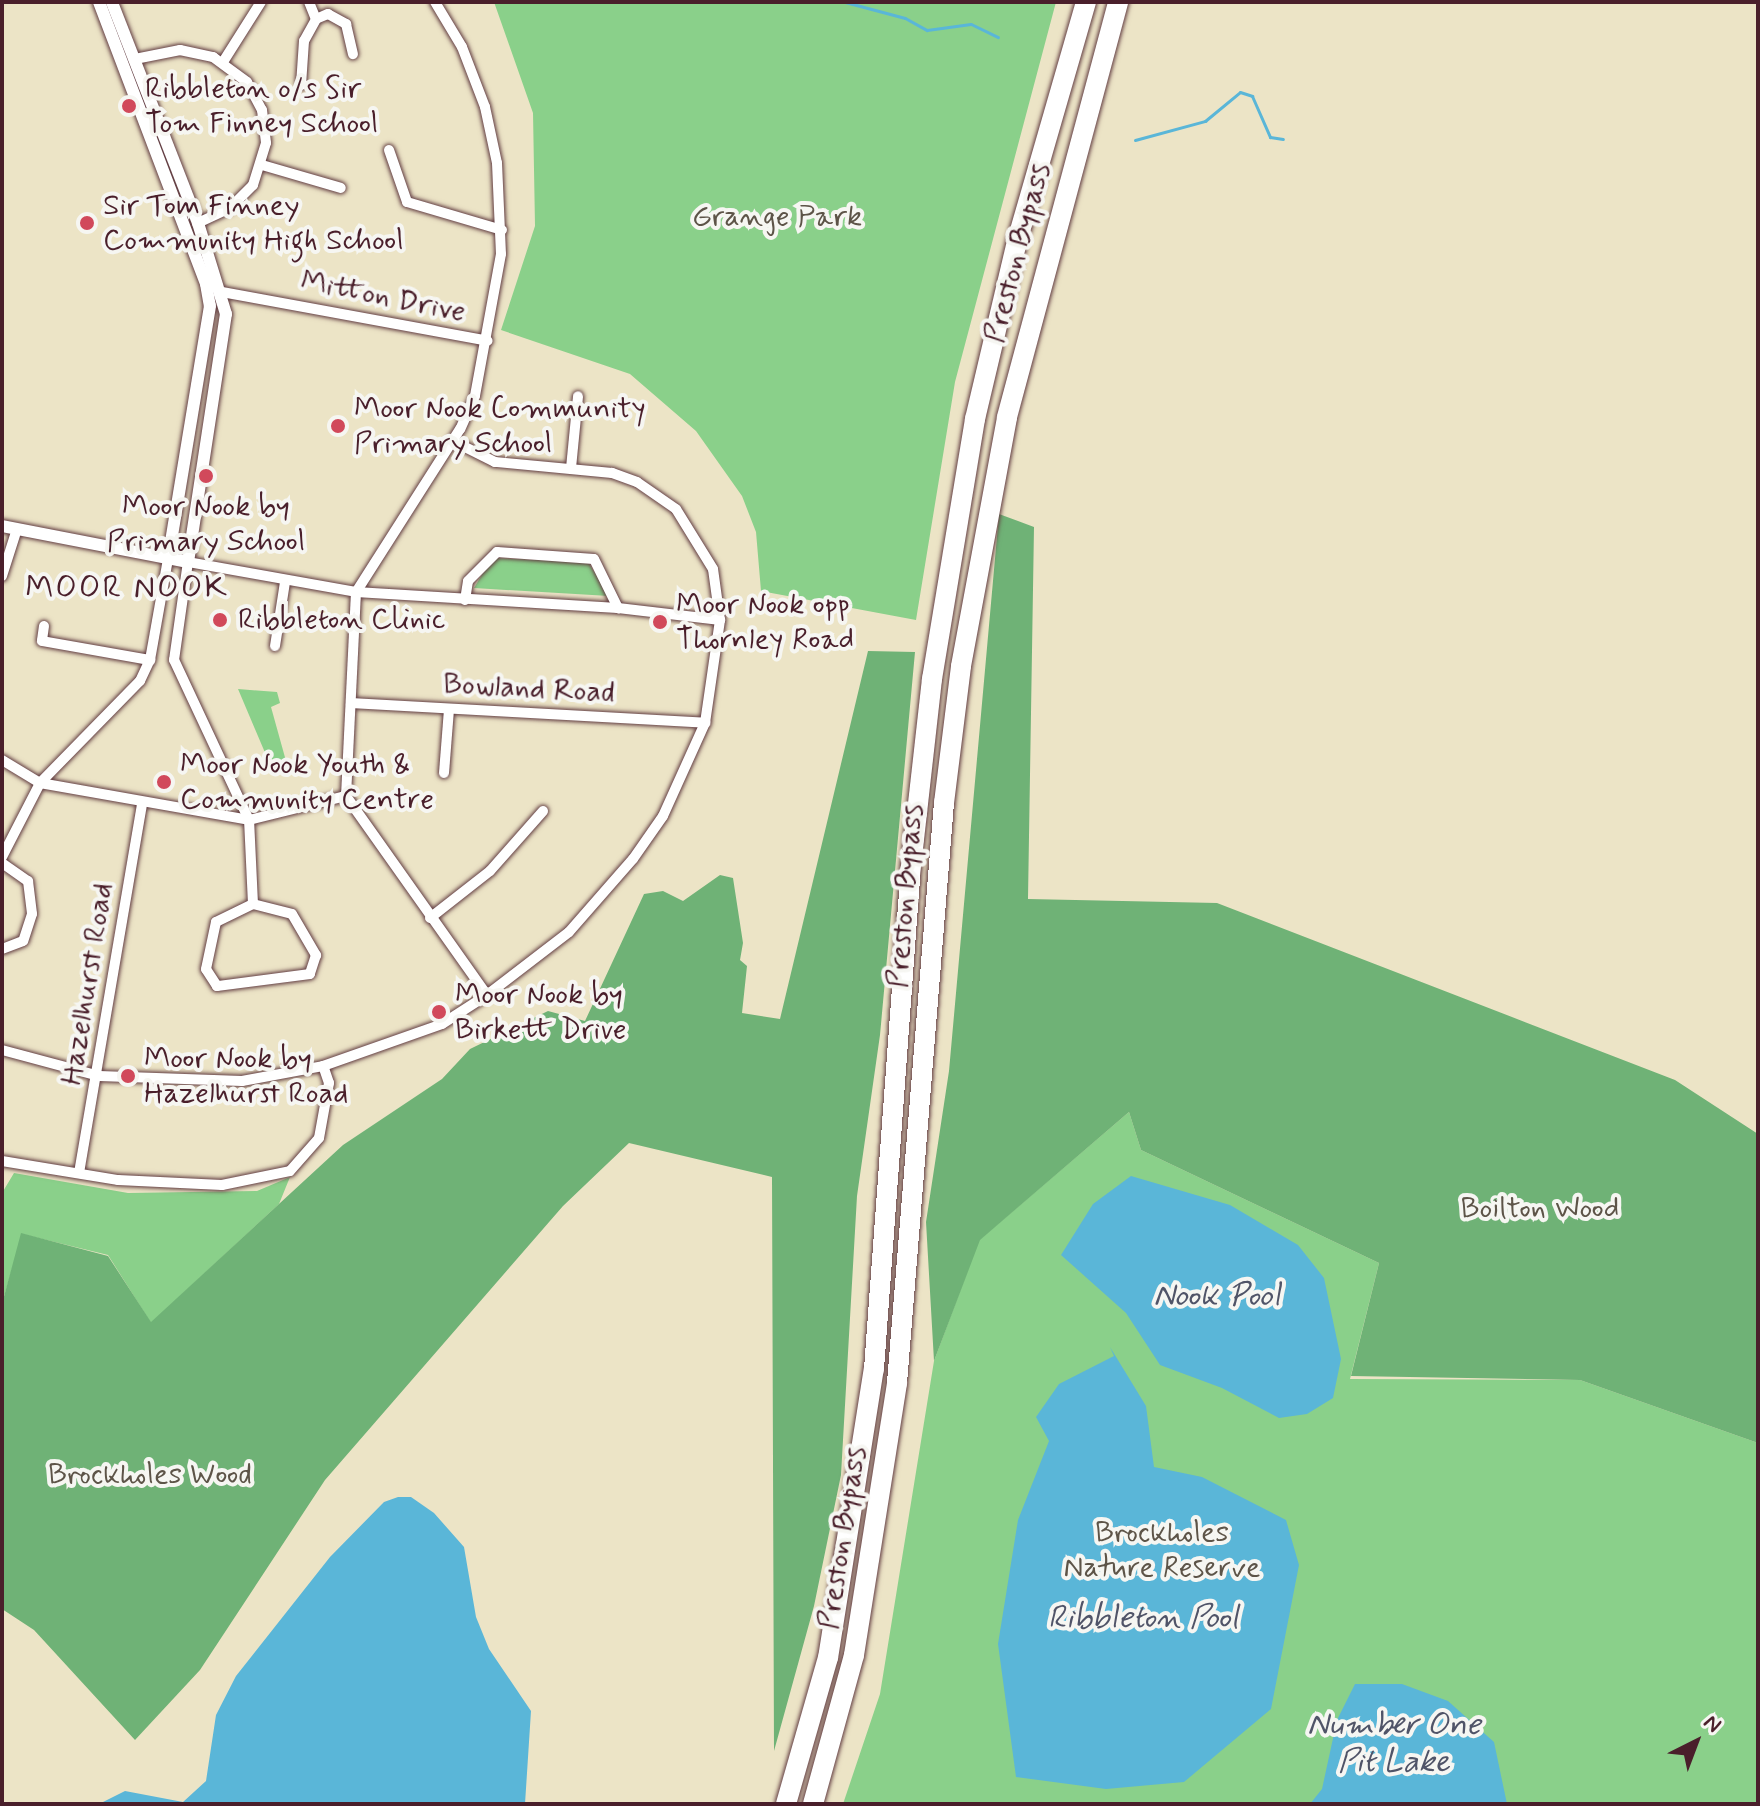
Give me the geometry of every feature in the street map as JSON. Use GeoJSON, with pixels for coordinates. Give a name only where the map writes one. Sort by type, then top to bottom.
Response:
{"type":"FeatureCollection","features":[{"type":"Feature","properties":{"kind":"highway","name":"Preston Bypass"},"geometry":{"type":"LineString","coordinates":[[786,1804],[828,1658],[874,1369],[910,875],[932,679],[973,434],[1017,241],[1086,2]]}},
{"type":"Feature","properties":{"kind":"highway","name":"Preston Bypass"},"geometry":{"type":"LineString","coordinates":[[813,1804],[854,1655],[892,1423],[944,803],[961,666],[1007,417],[1118,2]]}},
{"type":"Feature","properties":{"kind":"street"},"geometry":{"type":"LineString","coordinates":[[99,2],[152,146],[222,292],[226,314],[174,660],[249,820],[253,904]]}},
{"type":"Feature","properties":{"kind":"street"},"geometry":{"type":"LineString","coordinates":[[2,857],[40,783],[140,681],[150,660],[210,324],[208,295],[192,226],[166,140],[112,2]]}},
{"type":"Feature","properties":{"kind":"street"},"geometry":{"type":"LineString","coordinates":[[223,62],[261,2]]}},
{"type":"Feature","properties":{"kind":"street"},"geometry":{"type":"LineString","coordinates":[[309,2],[316,19]]}},
{"type":"Feature","properties":{"kind":"street"},"geometry":{"type":"LineString","coordinates":[[435,2],[462,47],[485,107],[502,230],[488,341],[475,396],[453,441],[356,592],[346,796],[487,995]]}},
{"type":"Feature","properties":{"kind":"street"},"geometry":{"type":"LineString","coordinates":[[301,85],[304,41],[316,19],[328,14],[343,20],[353,54]]}},
{"type":"Feature","properties":{"kind":"street"},"geometry":{"type":"LineString","coordinates":[[122,64],[180,50],[223,62],[247,82],[262,110],[266,143],[262,165],[239,201],[192,226]]}},
{"type":"Feature","properties":{"kind":"street"},"geometry":{"type":"LineString","coordinates":[[152,146],[166,140]]}},
{"type":"Feature","properties":{"kind":"street"},"geometry":{"type":"LineString","coordinates":[[389,150],[407,202],[502,230]]}},
{"type":"Feature","properties":{"kind":"street"},"geometry":{"type":"LineString","coordinates":[[262,165],[341,188]]}},
{"type":"Feature","properties":{"kind":"street"},"geometry":{"type":"LineString","coordinates":[[208,295],[222,292]]}},
{"type":"Feature","properties":{"kind":"street","name":"Mitton Drive"},"geometry":{"type":"LineString","coordinates":[[222,292],[488,341]]}},
{"type":"Feature","properties":{"kind":"street"},"geometry":{"type":"LineString","coordinates":[[571,468],[578,396]]}},
{"type":"Feature","properties":{"kind":"street"},"geometry":{"type":"LineString","coordinates":[[2,1050],[99,1076],[242,1081],[323,1066],[442,1024],[487,995],[569,932],[633,859],[663,816],[705,723],[720,620],[713,569],[676,509],[637,482],[571,468],[495,462],[453,441]]}},
{"type":"Feature","properties":{"kind":"street"},"geometry":{"type":"LineString","coordinates":[[2,526],[285,582],[356,592],[618,608],[720,620]]}},
{"type":"Feature","properties":{"kind":"street"},"geometry":{"type":"LineString","coordinates":[[2,576],[17,529]]}},
{"type":"Feature","properties":{"kind":"street"},"geometry":{"type":"LineString","coordinates":[[465,600],[468,581],[497,552],[594,559],[618,608]]}},
{"type":"Feature","properties":{"kind":"street"},"geometry":{"type":"LineString","coordinates":[[275,646],[285,582]]}},
{"type":"Feature","properties":{"kind":"street"},"geometry":{"type":"LineString","coordinates":[[44,626],[42,641],[150,660]]}},
{"type":"Feature","properties":{"kind":"street","name":"Bowland Road"},"geometry":{"type":"LineString","coordinates":[[351,703],[705,723]]}},
{"type":"Feature","properties":{"kind":"street"},"geometry":{"type":"LineString","coordinates":[[444,773],[449,710]]}},
{"type":"Feature","properties":{"kind":"street"},"geometry":{"type":"LineString","coordinates":[[2,760],[40,783],[249,820],[346,796]]}},
{"type":"Feature","properties":{"kind":"street","name":"Hazelhurst Road"},"geometry":{"type":"LineString","coordinates":[[79,1173],[99,1076],[142,803]]}},
{"type":"Feature","properties":{"kind":"street"},"geometry":{"type":"LineString","coordinates":[[430,918],[490,871],[543,811]]}},
{"type":"Feature","properties":{"kind":"street"},"geometry":{"type":"LineString","coordinates":[[2,863],[28,881],[32,914],[23,941],[2,949]]}},
{"type":"Feature","properties":{"kind":"street"},"geometry":{"type":"LineString","coordinates":[[253,904],[292,914],[316,955],[310,974],[217,986],[206,969],[216,922],[253,904]]}},
{"type":"Feature","properties":{"kind":"street"},"geometry":{"type":"LineString","coordinates":[[4,1165],[118,1180],[222,1185],[290,1171],[319,1138],[329,1083],[323,1066]]}},
{"type":"Feature","properties":{"kind":"green space","name":"Grange Park"},"geometry":{"type":"Polygon","coordinates":[[[494,2],[1056,2],[955,382],[916,620],[761,591],[756,532],[742,496],[696,431],[630,374],[501,330],[535,226],[533,113],[494,2]]]}},
{"type":"Feature","properties":{"kind":"green space","name":"Boilton Wood"},"geometry":{"type":"Polygon","coordinates":[[[999,514],[1034,527],[1028,899],[1217,903],[1675,1080],[1758,1134],[1758,1443],[1580,1380],[1351,1376],[1379,1263],[1141,1150],[1129,1112],[980,1240],[934,1361],[926,1222],[949,1071],[999,514]]]}},
{"type":"Feature","properties":{"kind":"green space"},"geometry":{"type":"Polygon","coordinates":[[[492,558],[588,562],[609,596],[474,588],[492,558]]]}},
{"type":"Feature","properties":{"kind":"green space","name":"Brockholes Wood"},"geometry":{"type":"Polygon","coordinates":[[[868,651],[915,652],[880,1035],[857,1196],[841,1475],[814,1606],[774,1751],[772,1177],[629,1143],[563,1206],[325,1480],[200,1670],[135,1740],[34,1630],[2,1609],[2,1304],[21,1233],[108,1256],[151,1322],[343,1145],[442,1079],[470,1049],[548,1011],[585,1021],[644,894],[663,891],[683,901],[720,875],[733,878],[743,943],[740,960],[747,966],[742,1013],[780,1019],[868,651]]]}},
{"type":"Feature","properties":{"kind":"green space"},"geometry":{"type":"Polygon","coordinates":[[[238,689],[277,692],[280,703],[271,707],[286,761],[269,762],[238,689]]]}},
{"type":"Feature","properties":{"kind":"green space","name":"Brockholes Nature Reserve"},"geometry":{"type":"Polygon","coordinates":[[[1129,1112],[1141,1150],[1379,1263],[1350,1379],[1580,1380],[1758,1443],[1758,1804],[843,1804],[880,1694],[934,1361],[979,1240],[1129,1112]]]}},
{"type":"Feature","properties":{"kind":"green space"},"geometry":{"type":"Polygon","coordinates":[[[14,1173],[128,1193],[257,1191],[290,1177],[279,1204],[151,1323],[108,1255],[22,1234],[2,1304],[2,1193],[14,1173]]]}},
{"type":"Feature","properties":{"kind":"water","name":"Nook Pool"},"geometry":{"type":"Polygon","coordinates":[[[1131,1176],[1230,1205],[1298,1245],[1324,1278],[1341,1359],[1333,1398],[1307,1414],[1279,1418],[1222,1388],[1160,1365],[1126,1313],[1061,1255],[1093,1204],[1131,1176]]]}},
{"type":"Feature","properties":{"kind":"water","name":"Ribbleton Pool"},"geometry":{"type":"Polygon","coordinates":[[[1110,1347],[1146,1406],[1154,1467],[1202,1477],[1286,1520],[1299,1565],[1271,1709],[1184,1782],[1106,1789],[1016,1777],[998,1644],[1018,1520],[1049,1441],[1036,1417],[1059,1384],[1114,1356],[1110,1347]]]}},
{"type":"Feature","properties":{"kind":"water"},"geometry":{"type":"Polygon","coordinates":[[[411,1497],[434,1513],[464,1547],[476,1617],[489,1649],[531,1711],[525,1804],[99,1804],[125,1791],[183,1802],[206,1781],[216,1715],[236,1676],[330,1557],[384,1502],[411,1497]]]}},
{"type":"Feature","properties":{"kind":"water","name":"Number One Pit Lake"},"geometry":{"type":"Polygon","coordinates":[[[1355,1684],[1402,1684],[1448,1701],[1494,1742],[1507,1804],[1310,1804],[1322,1789],[1337,1720],[1355,1684]]]}},
{"type":"Feature","properties":{"kind":"waterway"},"geometry":{"type":"LineString","coordinates":[[845,2],[905,18],[927,30],[971,24],[998,37]]}},
{"type":"Feature","properties":{"kind":"waterway"},"geometry":{"type":"LineString","coordinates":[[1135,140],[1205,121],[1240,92],[1252,96],[1270,137],[1283,139]]}},
{"type":"Feature","properties":{"kind":"place","name":"Ribbleton o/s Sir Tom Finney School"},"geometry":{"type":"Point","coordinates":[129,106]}},
{"type":"Feature","properties":{"kind":"place","name":"Sir Tom Finney Community High School"},"geometry":{"type":"Point","coordinates":[87,223]}},
{"type":"Feature","properties":{"kind":"place","name":"Moor Nook Community Primary School"},"geometry":{"type":"Point","coordinates":[338,426]}},
{"type":"Feature","properties":{"kind":"place","name":"Moor Nook by Primary School"},"geometry":{"type":"Point","coordinates":[206,476]}},
{"type":"Feature","properties":{"kind":"place","name":"Ribbleton Clinic"},"geometry":{"type":"Point","coordinates":[220,620]}},
{"type":"Feature","properties":{"kind":"place","name":"Moor Nook opp Thornley Road"},"geometry":{"type":"Point","coordinates":[660,622]}},
{"type":"Feature","properties":{"kind":"place","name":"Moor Nook Youth & Community Centre"},"geometry":{"type":"Point","coordinates":[164,782]}},
{"type":"Feature","properties":{"kind":"place","name":"Moor Nook by Birkett Drive"},"geometry":{"type":"Point","coordinates":[439,1012]}},
{"type":"Feature","properties":{"kind":"place","name":"Moor Nook by Hazelhurst Road"},"geometry":{"type":"Point","coordinates":[128,1076]}},
{"type":"Feature","properties":{"kind":"district","name":"MOOR NOOK"},"geometry":{"type":"Point","coordinates":[127,588]}}]}
